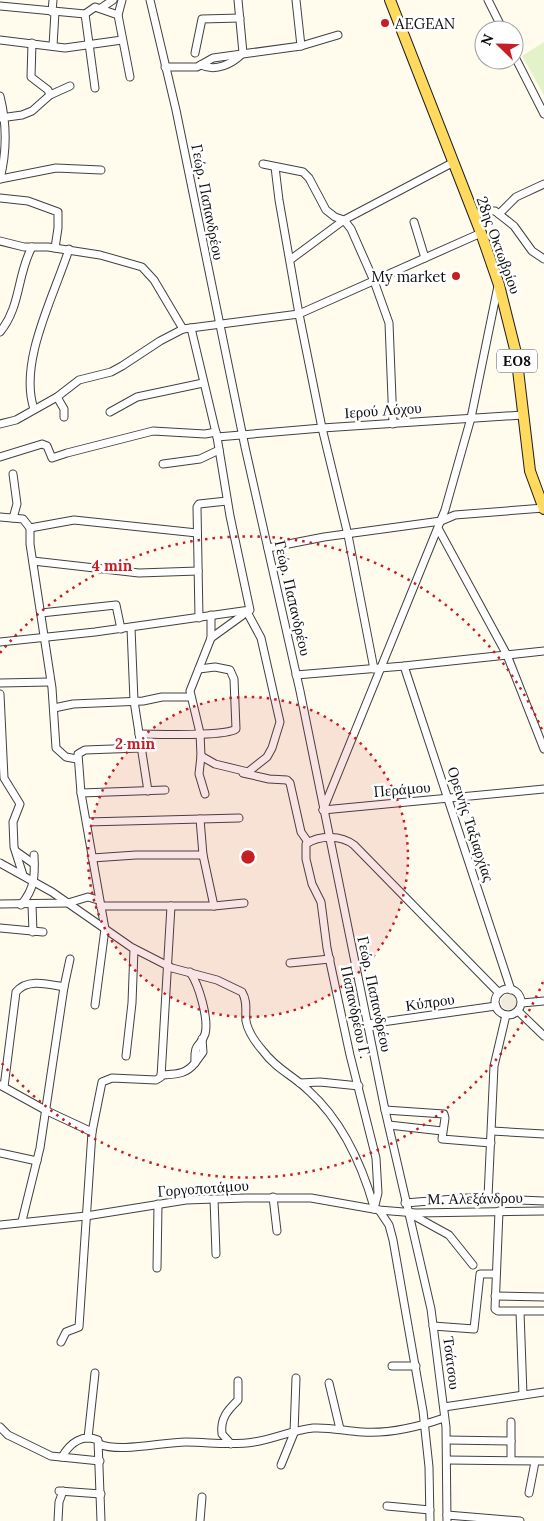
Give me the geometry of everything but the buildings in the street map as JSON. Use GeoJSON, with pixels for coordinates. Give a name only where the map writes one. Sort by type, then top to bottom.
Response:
{"type":"FeatureCollection","features":[{"type":"Feature","properties":{"kind":"main road","name":"28ης Οκτωβρίου"},"geometry":{"type":"LineString","coordinates":[[390,0],[452,163],[481,233],[499,285],[512,334],[530,471],[544,509]]}},
{"type":"Feature","properties":{"kind":"street"},"geometry":{"type":"LineString","coordinates":[[52,0],[53,46]]}},
{"type":"Feature","properties":{"kind":"street"},"geometry":{"type":"LineString","coordinates":[[101,8],[113,0]]}},
{"type":"Feature","properties":{"kind":"street"},"geometry":{"type":"LineString","coordinates":[[122,0],[118,15],[130,78]]}},
{"type":"Feature","properties":{"kind":"street","name":"Γεώρ. Παπανδρέου"},"geometry":{"type":"LineString","coordinates":[[150,0],[221,324],[244,434],[245,447],[296,676],[405,1203]]}},
{"type":"Feature","properties":{"kind":"street"},"geometry":{"type":"LineString","coordinates":[[238,0],[243,54]]}},
{"type":"Feature","properties":{"kind":"street"},"geometry":{"type":"LineString","coordinates":[[296,0],[301,46]]}},
{"type":"Feature","properties":{"kind":"street"},"geometry":{"type":"LineString","coordinates":[[488,0],[498,20]]}},
{"type":"Feature","properties":{"kind":"street"},"geometry":{"type":"LineString","coordinates":[[0,6],[85,14],[91,8],[101,8],[118,15]]}},
{"type":"Feature","properties":{"kind":"street"},"geometry":{"type":"LineString","coordinates":[[85,14],[95,88]]}},
{"type":"Feature","properties":{"kind":"street"},"geometry":{"type":"LineString","coordinates":[[195,53],[202,19],[240,18]]}},
{"type":"Feature","properties":{"kind":"street"},"geometry":{"type":"LineString","coordinates":[[165,67],[193,68],[213,58],[301,46],[338,36]]}},
{"type":"Feature","properties":{"kind":"street"},"geometry":{"type":"LineString","coordinates":[[0,40],[66,48],[122,40]]}},
{"type":"Feature","properties":{"kind":"street"},"geometry":{"type":"LineString","coordinates":[[32,43],[31,77],[48,90],[50,95]]}},
{"type":"Feature","properties":{"kind":"street"},"geometry":{"type":"LineString","coordinates":[[522,70],[544,114]]}},
{"type":"Feature","properties":{"kind":"street"},"geometry":{"type":"LineString","coordinates":[[2,118],[32,111],[50,95],[70,86]]}},
{"type":"Feature","properties":{"kind":"street"},"geometry":{"type":"LineString","coordinates":[[0,96],[4,162],[0,179],[56,168],[101,170]]}},
{"type":"Feature","properties":{"kind":"street"},"geometry":{"type":"LineString","coordinates":[[290,260],[344,220],[452,163]]}},
{"type":"Feature","properties":{"kind":"street"},"geometry":{"type":"LineString","coordinates":[[263,164],[303,172],[309,178],[326,210],[335,217],[344,220],[351,229],[374,281],[389,323],[393,424]]}},
{"type":"Feature","properties":{"kind":"street"},"geometry":{"type":"LineString","coordinates":[[275,167],[299,314],[322,428],[377,668]]}},
{"type":"Feature","properties":{"kind":"street"},"geometry":{"type":"LineString","coordinates":[[499,214],[516,197],[544,184]]}},
{"type":"Feature","properties":{"kind":"street"},"geometry":{"type":"LineString","coordinates":[[0,198],[28,201],[58,212],[55,248]]}},
{"type":"Feature","properties":{"kind":"street"},"geometry":{"type":"LineString","coordinates":[[474,216],[484,211],[495,211],[514,226],[532,251],[544,258]]}},
{"type":"Feature","properties":{"kind":"street"},"geometry":{"type":"LineString","coordinates":[[414,222],[425,258]]}},
{"type":"Feature","properties":{"kind":"street"},"geometry":{"type":"LineString","coordinates":[[0,424],[16,420],[57,397],[79,380],[111,372],[183,329],[299,314],[481,233]]}},
{"type":"Feature","properties":{"kind":"street"},"geometry":{"type":"LineString","coordinates":[[0,241],[32,247],[69,249],[116,258],[142,267],[157,284],[183,329]]}},
{"type":"Feature","properties":{"kind":"street"},"geometry":{"type":"LineString","coordinates":[[0,332],[13,312],[26,261],[32,247]]}},
{"type":"Feature","properties":{"kind":"street"},"geometry":{"type":"LineString","coordinates":[[34,409],[31,400],[30,382],[37,346],[69,249]]}},
{"type":"Feature","properties":{"kind":"street"},"geometry":{"type":"LineString","coordinates":[[323,810],[335,786],[377,668],[439,530],[470,418],[499,285]]}},
{"type":"Feature","properties":{"kind":"street"},"geometry":{"type":"LineString","coordinates":[[192,328],[216,434],[227,501],[250,606],[247,612],[211,638]]}},
{"type":"Feature","properties":{"kind":"street"},"geometry":{"type":"LineString","coordinates":[[110,412],[137,397],[203,383]]}},
{"type":"Feature","properties":{"kind":"street"},"geometry":{"type":"LineString","coordinates":[[57,397],[64,409],[64,417]]}},
{"type":"Feature","properties":{"kind":"street","name":"Ιερού Λόχου"},"geometry":{"type":"LineString","coordinates":[[0,457],[42,444],[47,446],[52,458],[54,458],[117,439],[160,430],[200,434],[244,434],[523,415]]}},
{"type":"Feature","properties":{"kind":"street"},"geometry":{"type":"LineString","coordinates":[[163,464],[200,459],[219,450]]}},
{"type":"Feature","properties":{"kind":"street"},"geometry":{"type":"LineString","coordinates":[[13,474],[17,504],[13,518]]}},
{"type":"Feature","properties":{"kind":"street"},"geometry":{"type":"LineString","coordinates":[[199,618],[196,511],[199,504],[227,501]]}},
{"type":"Feature","properties":{"kind":"street"},"geometry":{"type":"LineString","coordinates":[[268,548],[324,536],[348,535],[441,521],[455,515],[544,509]]}},
{"type":"Feature","properties":{"kind":"street"},"geometry":{"type":"LineString","coordinates":[[0,517],[24,519],[30,528],[54,708],[56,748],[66,757],[77,759]]}},
{"type":"Feature","properties":{"kind":"street"},"geometry":{"type":"LineString","coordinates":[[30,528],[74,520],[197,533]]}},
{"type":"Feature","properties":{"kind":"street"},"geometry":{"type":"LineString","coordinates":[[439,530],[508,655],[544,749]]}},
{"type":"Feature","properties":{"kind":"street"},"geometry":{"type":"LineString","coordinates":[[33,561],[139,573],[198,571]]}},
{"type":"Feature","properties":{"kind":"street"},"geometry":{"type":"LineString","coordinates":[[41,613],[116,605],[121,629]]}},
{"type":"Feature","properties":{"kind":"street"},"geometry":{"type":"LineString","coordinates":[[0,642],[131,628],[211,615],[247,612]]}},
{"type":"Feature","properties":{"kind":"street"},"geometry":{"type":"LineString","coordinates":[[243,772],[254,768],[267,757],[272,748],[280,722],[261,638],[247,612]]}},
{"type":"Feature","properties":{"kind":"street"},"geometry":{"type":"LineString","coordinates":[[205,794],[198,774],[202,756],[196,707],[190,697],[192,683],[211,638],[211,615]]}},
{"type":"Feature","properties":{"kind":"street"},"geometry":{"type":"LineString","coordinates":[[131,628],[134,701],[148,792]]}},
{"type":"Feature","properties":{"kind":"street"},"geometry":{"type":"LineString","coordinates":[[296,676],[544,651]]}},
{"type":"Feature","properties":{"kind":"street","name":"Ορεινής Ταξιαρχίας"},"geometry":{"type":"LineString","coordinates":[[404,666],[511,990]]}},
{"type":"Feature","properties":{"kind":"street"},"geometry":{"type":"LineString","coordinates":[[139,734],[200,733],[233,730],[236,725],[234,679],[230,670],[215,667],[199,669]]}},
{"type":"Feature","properties":{"kind":"street"},"geometry":{"type":"LineString","coordinates":[[0,683],[50,682]]}},
{"type":"Feature","properties":{"kind":"street"},"geometry":{"type":"LineString","coordinates":[[0,694],[4,778],[20,804],[13,822],[14,847],[23,875]]}},
{"type":"Feature","properties":{"kind":"street"},"geometry":{"type":"LineString","coordinates":[[54,708],[73,704],[134,701],[162,697],[190,697]]}},
{"type":"Feature","properties":{"kind":"street"},"geometry":{"type":"LineString","coordinates":[[95,1005],[104,929],[77,759],[80,752],[85,750],[140,748]]}},
{"type":"Feature","properties":{"kind":"street"},"geometry":{"type":"LineString","coordinates":[[202,756],[215,764],[243,772],[269,779],[287,780],[290,783],[301,832],[308,842],[328,837],[341,838],[354,844],[500,994]]}},
{"type":"Feature","properties":{"kind":"street","name":"Περάμου"},"geometry":{"type":"LineString","coordinates":[[323,810],[449,799],[544,788]]}},
{"type":"Feature","properties":{"kind":"street"},"geometry":{"type":"LineString","coordinates":[[81,792],[148,792],[165,790]]}},
{"type":"Feature","properties":{"kind":"street"},"geometry":{"type":"LineString","coordinates":[[87,822],[240,818]]}},
{"type":"Feature","properties":{"kind":"street"},"geometry":{"type":"LineString","coordinates":[[200,820],[203,854],[214,906]]}},
{"type":"Feature","properties":{"kind":"street","name":"Παπανδρέου Γ."},"geometry":{"type":"LineString","coordinates":[[308,842],[304,847],[306,859],[312,884],[321,902],[330,959],[377,1169],[377,1210]]}},
{"type":"Feature","properties":{"kind":"street"},"geometry":{"type":"LineString","coordinates":[[17,852],[34,864]]}},
{"type":"Feature","properties":{"kind":"street"},"geometry":{"type":"LineString","coordinates":[[92,858],[203,854]]}},
{"type":"Feature","properties":{"kind":"street"},"geometry":{"type":"LineString","coordinates":[[21,905],[32,890],[35,881],[34,855]]}},
{"type":"Feature","properties":{"kind":"street"},"geometry":{"type":"LineString","coordinates":[[0,863],[35,881],[134,949],[167,965],[226,983],[242,992],[247,1011],[247,1025],[256,1042],[276,1067],[300,1083],[325,1108],[348,1142],[377,1210],[389,1226],[393,1240],[416,1366],[429,1467],[430,1521]]}},
{"type":"Feature","properties":{"kind":"street"},"geometry":{"type":"LineString","coordinates":[[0,904],[68,903],[88,897],[99,902],[171,906],[214,906],[244,903]]}},
{"type":"Feature","properties":{"kind":"street"},"geometry":{"type":"LineString","coordinates":[[32,905],[33,932]]}},
{"type":"Feature","properties":{"kind":"street"},"geometry":{"type":"LineString","coordinates":[[161,1075],[171,906]]}},
{"type":"Feature","properties":{"kind":"street"},"geometry":{"type":"LineString","coordinates":[[0,928],[43,932]]}},
{"type":"Feature","properties":{"kind":"street"},"geometry":{"type":"LineString","coordinates":[[126,1056],[132,1003],[134,949]]}},
{"type":"Feature","properties":{"kind":"street"},"geometry":{"type":"LineString","coordinates":[[22,1221],[47,1111],[64,987],[70,959]]}},
{"type":"Feature","properties":{"kind":"street"},"geometry":{"type":"LineString","coordinates":[[290,963],[330,959]]}},
{"type":"Feature","properties":{"kind":"street"},"geometry":{"type":"LineString","coordinates":[[61,1342],[66,1332],[79,1327],[92,1132],[102,1082],[112,1078],[156,1080],[161,1075],[187,1072],[195,1063],[195,1048],[202,1039],[205,1029],[203,1003],[190,972]]}},
{"type":"Feature","properties":{"kind":"street"},"geometry":{"type":"LineString","coordinates":[[64,987],[28,983],[20,987],[16,992],[9,1051],[2,1086],[47,1111],[92,1132]]}},
{"type":"Feature","properties":{"kind":"street"},"geometry":{"type":"LineString","coordinates":[[506,1015],[496,1006],[496,1000],[504,990],[511,990],[519,994],[520,1007],[544,1036]]}},
{"type":"Feature","properties":{"kind":"street"},"geometry":{"type":"LineString","coordinates":[[488,1197],[494,1066],[506,1015],[520,1007],[544,1001]]}},
{"type":"Feature","properties":{"kind":"street","name":"Κύπρου"},"geometry":{"type":"LineString","coordinates":[[368,1024],[496,1006]]}},
{"type":"Feature","properties":{"kind":"street"},"geometry":{"type":"LineString","coordinates":[[0,1048],[9,1051]]}},
{"type":"Feature","properties":{"kind":"street"},"geometry":{"type":"LineString","coordinates":[[300,1083],[320,1082],[358,1086]]}},
{"type":"Feature","properties":{"kind":"street"},"geometry":{"type":"LineString","coordinates":[[385,1110],[444,1114],[445,1118],[441,1137],[445,1140],[491,1143]]}},
{"type":"Feature","properties":{"kind":"street"},"geometry":{"type":"LineString","coordinates":[[389,1125],[442,1131]]}},
{"type":"Feature","properties":{"kind":"street"},"geometry":{"type":"LineString","coordinates":[[492,1131],[544,1134]]}},
{"type":"Feature","properties":{"kind":"street"},"geometry":{"type":"LineString","coordinates":[[0,1153],[37,1161]]}},
{"type":"Feature","properties":{"kind":"street"},"geometry":{"type":"LineString","coordinates":[[273,1197],[277,1231]]}},
{"type":"Feature","properties":{"kind":"street","name":"Γοργοποτάμου"},"geometry":{"type":"LineString","coordinates":[[0,1225],[22,1221],[86,1216],[158,1204],[214,1199],[273,1197],[311,1198],[377,1210],[408,1212]]}},
{"type":"Feature","properties":{"kind":"street","name":"Μ. Αλεξάνδρου"},"geometry":{"type":"LineString","coordinates":[[405,1203],[488,1197],[544,1202]]}},
{"type":"Feature","properties":{"kind":"street"},"geometry":{"type":"LineString","coordinates":[[214,1199],[216,1254]]}},
{"type":"Feature","properties":{"kind":"street","name":"Τσάτσου"},"geometry":{"type":"LineString","coordinates":[[405,1203],[418,1252],[433,1326],[444,1407],[447,1440],[447,1518]]}},
{"type":"Feature","properties":{"kind":"street"},"geometry":{"type":"LineString","coordinates":[[157,1268],[158,1204]]}},
{"type":"Feature","properties":{"kind":"street"},"geometry":{"type":"LineString","coordinates":[[499,1211],[495,1309],[498,1312],[544,1311]]}},
{"type":"Feature","properties":{"kind":"street","name":"Μ. Αλεξάνδρου"},"geometry":{"type":"LineString","coordinates":[[408,1212],[544,1211]]}},
{"type":"Feature","properties":{"kind":"street"},"geometry":{"type":"LineString","coordinates":[[408,1212],[414,1218],[449,1235],[460,1246],[473,1265]]}},
{"type":"Feature","properties":{"kind":"street"},"geometry":{"type":"LineString","coordinates":[[433,1326],[474,1329],[480,1274],[496,1274]]}},
{"type":"Feature","properties":{"kind":"street"},"geometry":{"type":"LineString","coordinates":[[495,1296],[544,1296]]}},
{"type":"Feature","properties":{"kind":"street"},"geometry":{"type":"LineString","coordinates":[[520,1312],[523,1395]]}},
{"type":"Feature","properties":{"kind":"street"},"geometry":{"type":"LineString","coordinates":[[392,1366],[416,1366]]}},
{"type":"Feature","properties":{"kind":"street"},"geometry":{"type":"LineString","coordinates":[[88,1438],[95,1373]]}},
{"type":"Feature","properties":{"kind":"street"},"geometry":{"type":"LineString","coordinates":[[281,1465],[294,1433],[296,1378]]}},
{"type":"Feature","properties":{"kind":"street"},"geometry":{"type":"LineString","coordinates":[[231,1444],[222,1432],[225,1414],[238,1400],[238,1381]]}},
{"type":"Feature","properties":{"kind":"street"},"geometry":{"type":"LineString","coordinates":[[328,1383],[340,1429]]}},
{"type":"Feature","properties":{"kind":"street"},"geometry":{"type":"LineString","coordinates":[[444,1407],[544,1392]]}},
{"type":"Feature","properties":{"kind":"street"},"geometry":{"type":"LineString","coordinates":[[99,1444],[119,1447],[184,1442],[231,1444],[253,1442],[315,1428],[377,1432],[423,1425],[444,1418]]}},
{"type":"Feature","properties":{"kind":"street"},"geometry":{"type":"LineString","coordinates":[[511,1422],[511,1460]]}},
{"type":"Feature","properties":{"kind":"street"},"geometry":{"type":"LineString","coordinates":[[0,1427],[8,1435],[55,1458],[100,1461]]}},
{"type":"Feature","properties":{"kind":"street"},"geometry":{"type":"LineString","coordinates":[[62,1457],[74,1442],[88,1438],[98,1440],[101,1521]]}},
{"type":"Feature","properties":{"kind":"street"},"geometry":{"type":"LineString","coordinates":[[447,1440],[511,1441]]}},
{"type":"Feature","properties":{"kind":"street"},"geometry":{"type":"LineString","coordinates":[[447,1460],[544,1461]]}},
{"type":"Feature","properties":{"kind":"street"},"geometry":{"type":"LineString","coordinates":[[529,1493],[535,1462]]}},
{"type":"Feature","properties":{"kind":"street"},"geometry":{"type":"LineString","coordinates":[[58,1521],[61,1491],[101,1494]]}},
{"type":"Feature","properties":{"kind":"street"},"geometry":{"type":"LineString","coordinates":[[200,1521],[202,1497]]}},
{"type":"Feature","properties":{"kind":"street"},"geometry":{"type":"LineString","coordinates":[[387,1506],[430,1510]]}},
{"type":"Feature","properties":{"kind":"street"},"geometry":{"type":"LineString","coordinates":[[447,1518],[520,1521]]}},
{"type":"Feature","properties":{"kind":"green space"},"geometry":{"type":"Polygon","coordinates":[[[544,42],[544,95],[524,60],[524,55],[544,42]]]}},
{"type":"Feature","properties":{"kind":"shaded area"},"geometry":{"type":"Polygon","coordinates":[[[506,994],[512,994],[517,999],[515,1008],[506,1010],[501,1005],[501,999],[506,994]]]}},
{"type":"Feature","properties":{"kind":"place","name":"AEGEAN"},"geometry":{"type":"Point","coordinates":[385,23]}},
{"type":"Feature","properties":{"kind":"place","name":"My market"},"geometry":{"type":"Point","coordinates":[456,276]}}]}
